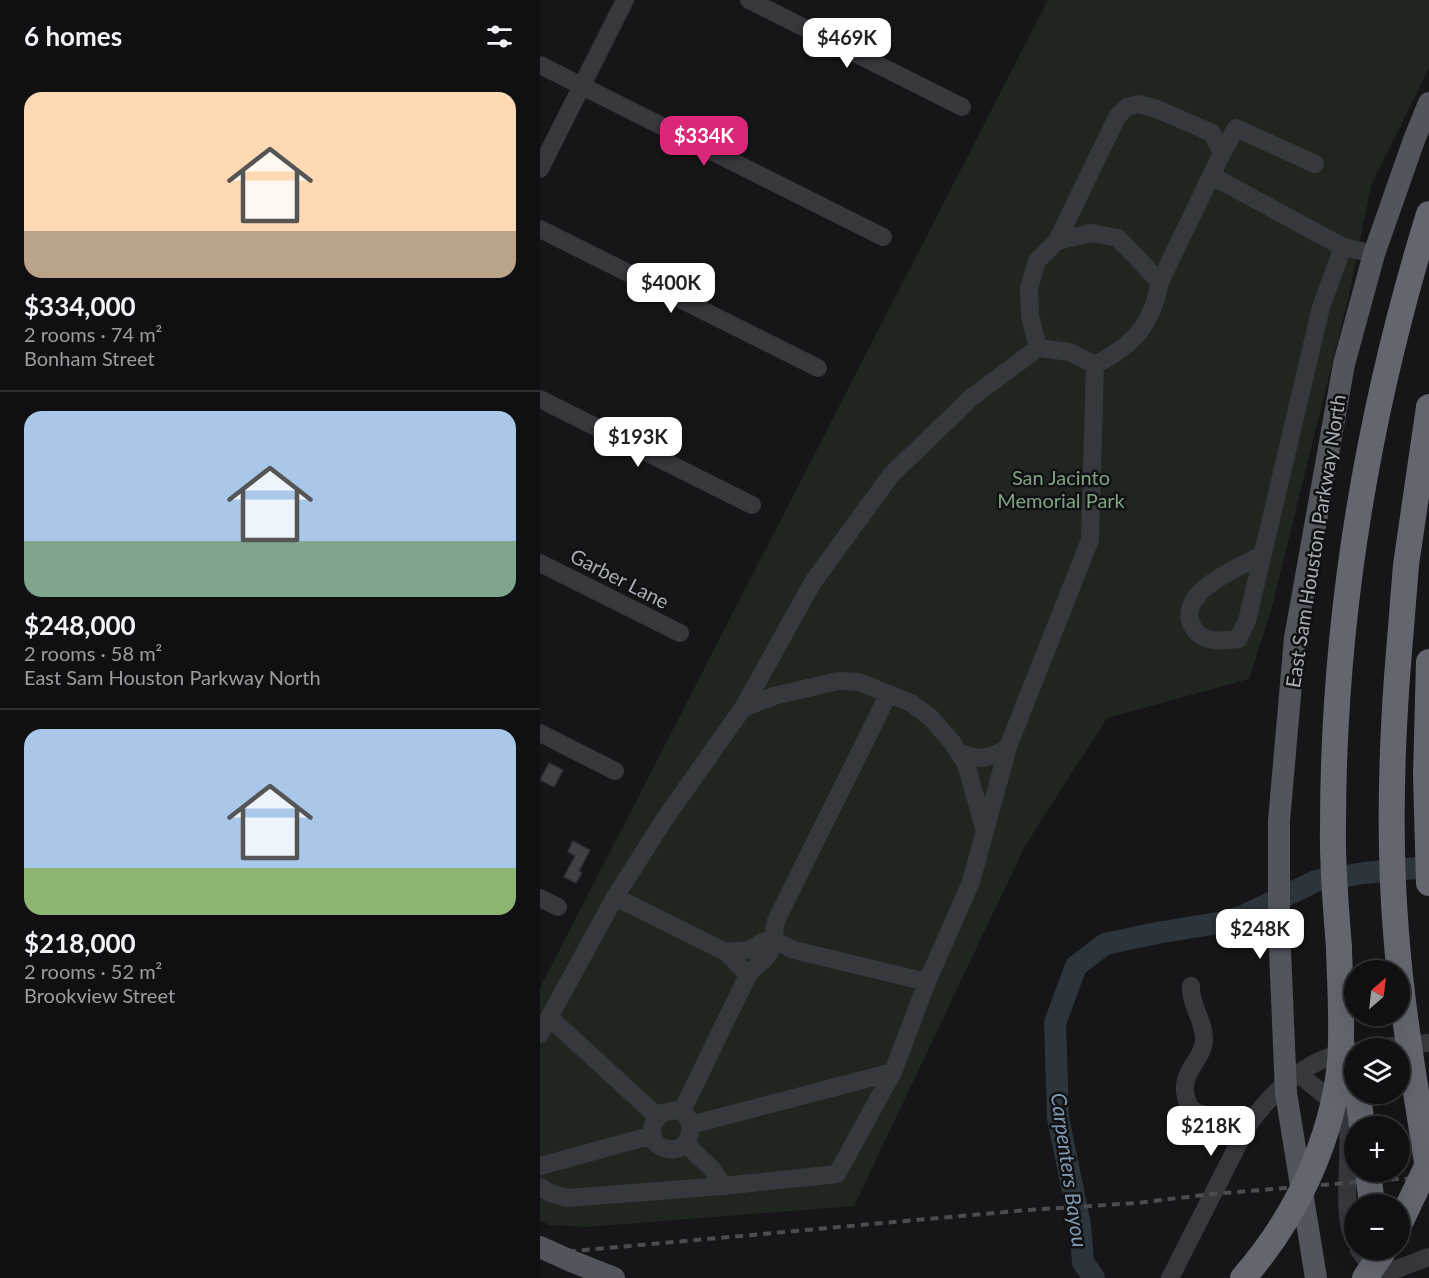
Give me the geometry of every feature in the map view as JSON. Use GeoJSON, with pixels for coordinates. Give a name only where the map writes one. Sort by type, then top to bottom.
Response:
{"type":"FeatureCollection","features":[{"type":"Feature","properties":{"kind":"highway"},"geometry":{"type":"LineString","coordinates":[[1243,1278],[1262,1255],[1291,1210],[1325,1134],[1334,1099],[1340,1055],[1339,948],[1332,826],[1338,674],[1363,486],[1378,404],[1429,214]]}},
{"type":"Feature","properties":{"kind":"highway"},"geometry":{"type":"LineString","coordinates":[[1429,407],[1406,565],[1397,677],[1391,823],[1401,989],[1429,1176]]}},
{"type":"Feature","properties":{"kind":"highway"},"geometry":{"type":"LineString","coordinates":[[1429,672],[1426,815],[1429,883]]}},
{"type":"Feature","properties":{"kind":"highway"},"geometry":{"type":"LineString","coordinates":[[1339,948],[1350,1038]]}},
{"type":"Feature","properties":{"kind":"highway"},"geometry":{"type":"LineString","coordinates":[[1410,1202],[1429,1162]]}},
{"type":"Feature","properties":{"kind":"highway"},"geometry":{"type":"LineString","coordinates":[[1365,1278],[1377,1260]]}},
{"type":"Feature","properties":{"kind":"highway"},"geometry":{"type":"LineString","coordinates":[[1378,1260],[1381,1278]]}},
{"type":"Feature","properties":{"kind":"main road","name":"East Sam Houston Parkway North"},"geometry":{"type":"LineString","coordinates":[[1316,1278],[1286,1093],[1279,926],[1279,821],[1295,638],[1344,364],[1374,254],[1413,140],[1429,103]]}},
{"type":"Feature","properties":{"kind":"main road"},"geometry":{"type":"LineString","coordinates":[[540,1247],[614,1278]]}},
{"type":"Feature","properties":{"kind":"street"},"geometry":{"type":"LineString","coordinates":[[540,169],[625,0]]}},
{"type":"Feature","properties":{"kind":"street"},"geometry":{"type":"LineString","coordinates":[[749,0],[962,107]]}},
{"type":"Feature","properties":{"kind":"street"},"geometry":{"type":"LineString","coordinates":[[540,65],[883,237]]}},
{"type":"Feature","properties":{"kind":"street"},"geometry":{"type":"LineString","coordinates":[[1038,348],[1030,316],[1029,288],[1037,261],[1057,242],[1116,117],[1127,107],[1139,104],[1156,109],[1212,133],[1222,153]]}},
{"type":"Feature","properties":{"kind":"street"},"geometry":{"type":"LineString","coordinates":[[1095,365],[1119,352],[1141,332],[1156,302],[1160,282],[1236,128],[1315,164]]}},
{"type":"Feature","properties":{"kind":"street"},"geometry":{"type":"LineString","coordinates":[[1212,176],[1343,247],[1374,254]]}},
{"type":"Feature","properties":{"kind":"street"},"geometry":{"type":"LineString","coordinates":[[540,228],[818,368]]}},
{"type":"Feature","properties":{"kind":"street"},"geometry":{"type":"LineString","coordinates":[[1057,242],[1091,233],[1118,238],[1160,282]]}},
{"type":"Feature","properties":{"kind":"street"},"geometry":{"type":"LineString","coordinates":[[1262,555],[1222,576],[1202,590],[1192,602],[1189,617],[1195,631],[1210,640],[1238,639],[1247,621],[1321,307],[1343,247]]}},
{"type":"Feature","properties":{"kind":"street"},"geometry":{"type":"LineString","coordinates":[[540,1034],[547,1010],[615,897],[666,817],[743,708],[813,582],[891,475],[972,397],[1038,348],[1070,352],[1095,365]]}},
{"type":"Feature","properties":{"kind":"street"},"geometry":{"type":"LineString","coordinates":[[540,1187],[567,1198],[723,1186],[837,1174],[893,1072],[927,982],[971,882],[1008,747],[1090,540],[1095,365]]}},
{"type":"Feature","properties":{"kind":"street"},"geometry":{"type":"LineString","coordinates":[[540,399],[752,505]]}},
{"type":"Feature","properties":{"kind":"street","name":"Garber Lane"},"geometry":{"type":"LineString","coordinates":[[540,563],[680,633]]}},
{"type":"Feature","properties":{"kind":"street"},"geometry":{"type":"LineString","coordinates":[[743,708],[774,696],[838,681],[859,682],[911,703],[930,717],[952,742],[966,764],[984,830]]}},
{"type":"Feature","properties":{"kind":"street"},"geometry":{"type":"LineString","coordinates":[[723,1186],[686,1126],[672,1109],[658,1117],[653,1126],[653,1135],[657,1145],[666,1150],[676,1149],[686,1126],[703,1068],[748,975],[771,950],[776,921],[888,695]]}},
{"type":"Feature","properties":{"kind":"street"},"geometry":{"type":"LineString","coordinates":[[540,733],[615,771]]}},
{"type":"Feature","properties":{"kind":"street"},"geometry":{"type":"LineString","coordinates":[[959,752],[971,758],[984,758],[996,755],[1008,747]]}},
{"type":"Feature","properties":{"kind":"street"},"geometry":{"type":"LineString","coordinates":[[615,897],[726,952],[748,975]]}},
{"type":"Feature","properties":{"kind":"street"},"geometry":{"type":"LineString","coordinates":[[540,898],[558,907]]}},
{"type":"Feature","properties":{"kind":"street"},"geometry":{"type":"LineString","coordinates":[[726,952],[748,951],[772,939],[794,950],[927,982]]}},
{"type":"Feature","properties":{"kind":"street"},"geometry":{"type":"LineString","coordinates":[[1191,986],[1191,999],[1202,1025],[1204,1039],[1200,1055],[1186,1080],[1188,1104],[1193,1110],[1202,1114],[1247,1127]]}},
{"type":"Feature","properties":{"kind":"street"},"geometry":{"type":"LineString","coordinates":[[547,1010],[658,1117]]}},
{"type":"Feature","properties":{"kind":"street"},"geometry":{"type":"LineString","coordinates":[[1410,1045],[1429,1043]]}},
{"type":"Feature","properties":{"kind":"street"},"geometry":{"type":"LineString","coordinates":[[1170,1278],[1247,1127],[1262,1106],[1284,1083],[1298,1073],[1318,1061],[1344,1054]]}},
{"type":"Feature","properties":{"kind":"street"},"geometry":{"type":"LineString","coordinates":[[686,1126],[893,1072]]}},
{"type":"Feature","properties":{"kind":"street"},"geometry":{"type":"LineString","coordinates":[[1298,1073],[1344,1114],[1348,1127],[1347,1194]]}},
{"type":"Feature","properties":{"kind":"street"},"geometry":{"type":"LineString","coordinates":[[540,1166],[653,1135]]}},
{"type":"Feature","properties":{"kind":"street"},"geometry":{"type":"LineString","coordinates":[[1366,1260],[1371,1267],[1394,1270],[1429,1257]]}},
{"type":"Feature","properties":{"kind":"green space","name":"San Jacinto Memorial Park"},"geometry":{"type":"Polygon","coordinates":[[[1048,0],[1429,0],[1429,68],[1371,186],[1349,295],[1271,611],[1249,679],[1107,718],[1025,846],[854,1206],[587,1227],[549,1225],[540,1220],[540,988],[1048,0]]]}},
{"type":"Feature","properties":{"kind":"building"},"geometry":{"type":"Polygon","coordinates":[[[549,763],[563,770],[554,787],[540,780],[549,763]]]}},
{"type":"Feature","properties":{"kind":"building"},"geometry":{"type":"Polygon","coordinates":[[[573,841],[590,850],[579,871],[582,873],[576,883],[564,877],[575,856],[568,852],[573,841]]]}},
{"type":"Feature","properties":{"kind":"waterway","name":"Carpenters Bayou"},"geometry":{"type":"LineString","coordinates":[[1094,1278],[1083,1262],[1080,1225],[1058,1118],[1055,1023],[1076,966],[1105,944],[1224,922],[1243,916],[1316,881],[1364,873],[1429,867]]}},
{"type":"Feature","properties":{"kind":"railway"},"geometry":{"type":"LineString","coordinates":[[540,1254],[1028,1210],[1137,1203],[1212,1194],[1429,1178]]}}]}
